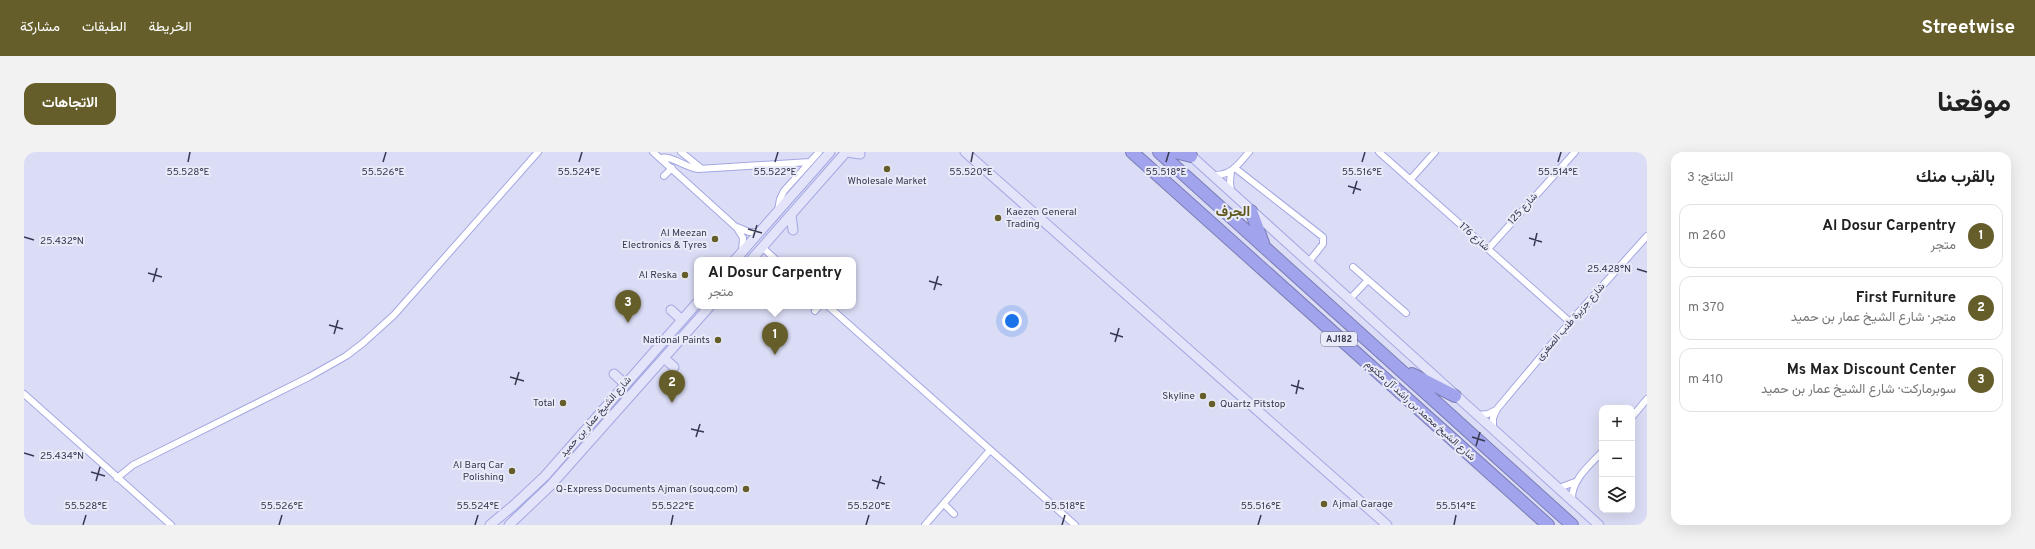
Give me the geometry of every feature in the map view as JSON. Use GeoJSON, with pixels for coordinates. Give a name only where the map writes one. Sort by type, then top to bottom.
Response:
{"type":"FeatureCollection","features":[{"type":"Feature","properties":{"kind":"highway","name":"شارع الشيخ محمد بن راشد آل مكتوم"},"geometry":{"type":"LineString","coordinates":[[1132,152],[1548,525]]}},
{"type":"Feature","properties":{"kind":"highway","name":"شارع الشيخ محمد بن راشد آل مكتوم"},"geometry":{"type":"LineString","coordinates":[[1159,152],[1263,244],[1572,525]]}},
{"type":"Feature","properties":{"kind":"highway"},"geometry":{"type":"LineString","coordinates":[[1176,152],[1189,154]]}},
{"type":"Feature","properties":{"kind":"highway"},"geometry":{"type":"LineString","coordinates":[[1251,211],[1263,244]]}},
{"type":"Feature","properties":{"kind":"highway"},"geometry":{"type":"LineString","coordinates":[[1400,370],[1455,396]]}},
{"type":"Feature","properties":{"kind":"street"},"geometry":{"type":"LineString","coordinates":[[117,478],[132,465],[322,371],[363,344],[394,315],[538,152]]}},
{"type":"Feature","properties":{"kind":"street"},"geometry":{"type":"LineString","coordinates":[[653,152],[736,226],[743,238],[742,252]]}},
{"type":"Feature","properties":{"kind":"street"},"geometry":{"type":"LineString","coordinates":[[681,152],[688,159],[703,168]]}},
{"type":"Feature","properties":{"kind":"street"},"geometry":{"type":"LineString","coordinates":[[688,152],[688,159]]}},
{"type":"Feature","properties":{"kind":"street"},"geometry":{"type":"LineString","coordinates":[[778,211],[779,203],[784,191],[819,152]]}},
{"type":"Feature","properties":{"kind":"street"},"geometry":{"type":"LineString","coordinates":[[738,257],[830,152]]}},
{"type":"Feature","properties":{"kind":"street"},"geometry":{"type":"LineString","coordinates":[[754,257],[846,152],[860,154]]}},
{"type":"Feature","properties":{"kind":"street"},"geometry":{"type":"LineString","coordinates":[[965,152],[1387,525]]}},
{"type":"Feature","properties":{"kind":"street"},"geometry":{"type":"LineString","coordinates":[[1212,175],[1222,175],[1233,170],[1249,152]]}},
{"type":"Feature","properties":{"kind":"street","name":"شارع 176"},"geometry":{"type":"LineString","coordinates":[[1379,152],[1570,322]]}},
{"type":"Feature","properties":{"kind":"street"},"geometry":{"type":"LineString","coordinates":[[1410,180],[1435,152]]}},
{"type":"Feature","properties":{"kind":"street","name":"شارع 125"},"geometry":{"type":"LineString","coordinates":[[1488,249],[1575,152]]}},
{"type":"Feature","properties":{"kind":"street"},"geometry":{"type":"LineString","coordinates":[[1189,154],[1599,525]]}},
{"type":"Feature","properties":{"kind":"street"},"geometry":{"type":"LineString","coordinates":[[661,158],[667,157],[686,166],[703,168],[810,162]]}},
{"type":"Feature","properties":{"kind":"street"},"geometry":{"type":"LineString","coordinates":[[664,176],[672,168]]}},
{"type":"Feature","properties":{"kind":"street"},"geometry":{"type":"LineString","coordinates":[[1231,192],[1230,182],[1233,170]]}},
{"type":"Feature","properties":{"kind":"street"},"geometry":{"type":"LineString","coordinates":[[1233,170],[1323,237],[1323,244],[1308,263]]}},
{"type":"Feature","properties":{"kind":"street"},"geometry":{"type":"LineString","coordinates":[[791,215],[793,230]]}},
{"type":"Feature","properties":{"kind":"street"},"geometry":{"type":"LineString","coordinates":[[736,226],[750,232],[760,232]]}},
{"type":"Feature","properties":{"kind":"street","name":"شارع جزيرة طنب الصغرى"},"geometry":{"type":"LineString","coordinates":[[1493,429],[1493,418],[1497,409],[1570,322],[1647,236]]}},
{"type":"Feature","properties":{"kind":"street"},"geometry":{"type":"LineString","coordinates":[[762,247],[773,257]]}},
{"type":"Feature","properties":{"kind":"street"},"geometry":{"type":"LineString","coordinates":[[1353,267],[1406,313]]}},
{"type":"Feature","properties":{"kind":"street"},"geometry":{"type":"LineString","coordinates":[[1349,300],[1368,280]]}},
{"type":"Feature","properties":{"kind":"street","name":"شارع الشيخ عمار بن حميد"},"geometry":{"type":"LineString","coordinates":[[490,525],[535,486],[694,306]]}},
{"type":"Feature","properties":{"kind":"street","name":"شارع الشيخ عمار بن حميد"},"geometry":{"type":"LineString","coordinates":[[509,525],[551,485],[707,309]]}},
{"type":"Feature","properties":{"kind":"street"},"geometry":{"type":"LineString","coordinates":[[831,309],[1075,525]]}},
{"type":"Feature","properties":{"kind":"street"},"geometry":{"type":"LineString","coordinates":[[671,310],[682,320]]}},
{"type":"Feature","properties":{"kind":"street"},"geometry":{"type":"LineString","coordinates":[[664,358],[674,367]]}},
{"type":"Feature","properties":{"kind":"street"},"geometry":{"type":"LineString","coordinates":[[614,374],[625,384]]}},
{"type":"Feature","properties":{"kind":"street"},"geometry":{"type":"LineString","coordinates":[[24,394],[171,525]]}},
{"type":"Feature","properties":{"kind":"street"},"geometry":{"type":"LineString","coordinates":[[1635,414],[1647,400]]}},
{"type":"Feature","properties":{"kind":"street"},"geometry":{"type":"LineString","coordinates":[[1478,415],[1488,414],[1497,409]]}},
{"type":"Feature","properties":{"kind":"street"},"geometry":{"type":"LineString","coordinates":[[925,525],[990,450]]}},
{"type":"Feature","properties":{"kind":"street"},"geometry":{"type":"LineString","coordinates":[[1559,488],[1575,482],[1599,455]]}},
{"type":"Feature","properties":{"kind":"street"},"geometry":{"type":"LineString","coordinates":[[1572,500],[1575,482]]}},
{"type":"Feature","properties":{"kind":"street"},"geometry":{"type":"LineString","coordinates":[[944,504],[954,514]]}},
{"type":"Feature","properties":{"kind":"place","name":"Wholesale Market"},"geometry":{"type":"Point","coordinates":[887,169]}},
{"type":"Feature","properties":{"kind":"place","name":"Kaezen General Trading"},"geometry":{"type":"Point","coordinates":[998,218]}},
{"type":"Feature","properties":{"kind":"place","name":"Al Meezan Electronics & Tyres"},"geometry":{"type":"Point","coordinates":[715,239]}},
{"type":"Feature","properties":{"kind":"place","name":"Al Reska"},"geometry":{"type":"Point","coordinates":[685,275]}},
{"type":"Feature","properties":{"kind":"place","name":"Ms Max Discount Center"},"geometry":{"type":"Point","coordinates":[628,323]}},
{"type":"Feature","properties":{"kind":"place","name":"National Paints"},"geometry":{"type":"Point","coordinates":[718,340]}},
{"type":"Feature","properties":{"kind":"place","name":"Al Dosur Carpentry"},"geometry":{"type":"Point","coordinates":[775,355]}},
{"type":"Feature","properties":{"kind":"place","name":"Skyline"},"geometry":{"type":"Point","coordinates":[1203,396]}},
{"type":"Feature","properties":{"kind":"place","name":"Total"},"geometry":{"type":"Point","coordinates":[563,403]}},
{"type":"Feature","properties":{"kind":"place","name":"First Furniture"},"geometry":{"type":"Point","coordinates":[672,403]}},
{"type":"Feature","properties":{"kind":"place","name":"Quartz Pitstop"},"geometry":{"type":"Point","coordinates":[1212,404]}},
{"type":"Feature","properties":{"kind":"place","name":"Al Barq Car Polishing"},"geometry":{"type":"Point","coordinates":[512,471]}},
{"type":"Feature","properties":{"kind":"place","name":"Q-Express Documents Ajman (souq.com)"},"geometry":{"type":"Point","coordinates":[746,489]}},
{"type":"Feature","properties":{"kind":"place","name":"Ajmal Garage"},"geometry":{"type":"Point","coordinates":[1324,504]}},
{"type":"Feature","properties":{"kind":"district","name":"الجرف"},"geometry":{"type":"Point","coordinates":[1233,212]}}]}
